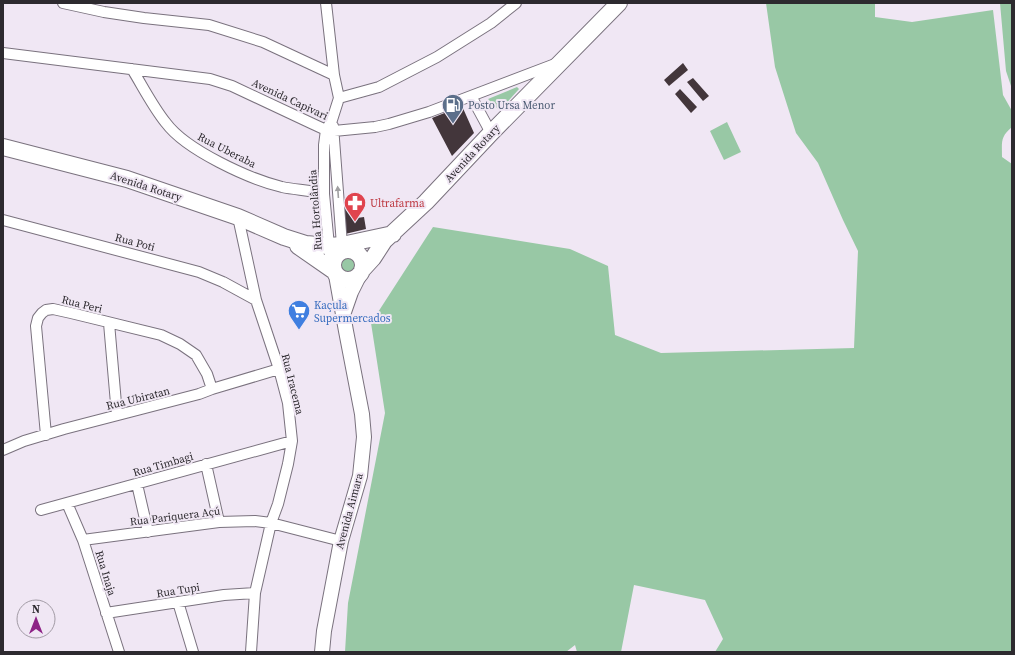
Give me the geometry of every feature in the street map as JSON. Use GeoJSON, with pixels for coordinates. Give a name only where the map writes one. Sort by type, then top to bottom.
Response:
{"type":"FeatureCollection","features":[{"type":"Feature","properties":{"kind":"main road","name":"Avenida Rotary"},"geometry":{"type":"LineString","coordinates":[[360,273],[373,258],[384,241],[426,202],[559,62],[619,3]]}},
{"type":"Feature","properties":{"kind":"main road","name":"Avenida Rotary"},"geometry":{"type":"LineString","coordinates":[[3,147],[127,179],[238,217],[284,237],[313,246],[335,246],[393,234]]}},
{"type":"Feature","properties":{"kind":"main road","name":"Avenida Rotary"},"geometry":{"type":"LineString","coordinates":[[284,237],[335,270]]}},
{"type":"Feature","properties":{"kind":"main road"},"geometry":{"type":"LineString","coordinates":[[343,318],[346,306],[360,273],[362,262],[361,258],[353,251],[349,250],[339,253],[336,256],[335,270],[345,280],[350,280],[360,273]]}},
{"type":"Feature","properties":{"kind":"main road","name":"Avenida Aimara"},"geometry":{"type":"LineString","coordinates":[[322,652],[324,631],[341,541],[360,476],[364,437],[362,414],[335,270]]}},
{"type":"Feature","properties":{"kind":"street"},"geometry":{"type":"LineString","coordinates":[[63,3],[104,12],[209,25],[263,42],[334,74]]}},
{"type":"Feature","properties":{"kind":"street"},"geometry":{"type":"LineString","coordinates":[[326,3],[334,74],[339,98],[330,130]]}},
{"type":"Feature","properties":{"kind":"street"},"geometry":{"type":"LineString","coordinates":[[339,98],[379,88],[437,57],[491,23],[516,3]]}},
{"type":"Feature","properties":{"kind":"street","name":"Avenida Capivari"},"geometry":{"type":"LineString","coordinates":[[3,53],[210,79],[232,86],[330,130],[374,127],[409,119],[559,62]]}},
{"type":"Feature","properties":{"kind":"street","name":"Rua Uberaba"},"geometry":{"type":"LineString","coordinates":[[132,69],[166,123],[177,136],[193,148],[257,179],[283,187],[324,194]]}},
{"type":"Feature","properties":{"kind":"street"},"geometry":{"type":"LineString","coordinates":[[471,96],[491,133]]}},
{"type":"Feature","properties":{"kind":"street","name":"Rua Hortolândia"},"geometry":{"type":"LineString","coordinates":[[330,130],[324,144],[324,194],[335,246]]}},
{"type":"Feature","properties":{"kind":"street","name":"Rua Hortolândia"},"geometry":{"type":"LineString","coordinates":[[330,130],[335,246],[330,256],[335,270]]}},
{"type":"Feature","properties":{"kind":"street","name":"Rua Iracema"},"geometry":{"type":"LineString","coordinates":[[238,217],[256,300],[279,369],[288,403],[292,441],[278,504],[270,523],[255,593],[251,652]]}},
{"type":"Feature","properties":{"kind":"street","name":"Rua Poti"},"geometry":{"type":"LineString","coordinates":[[3,220],[199,272],[223,282],[256,300]]}},
{"type":"Feature","properties":{"kind":"street","name":"Rua Peri"},"geometry":{"type":"LineString","coordinates":[[46,435],[36,326],[38,318],[46,310],[52,309],[71,313],[161,336],[188,348],[196,355],[202,364],[212,389]]}},
{"type":"Feature","properties":{"kind":"street"},"geometry":{"type":"LineString","coordinates":[[109,323],[117,415]]}},
{"type":"Feature","properties":{"kind":"street","name":"Rua Ubiratan"},"geometry":{"type":"LineString","coordinates":[[3,450],[24,441],[199,394],[279,369]]}},
{"type":"Feature","properties":{"kind":"street","name":"Rua Timbagi"},"geometry":{"type":"LineString","coordinates":[[41,510],[292,441]]}},
{"type":"Feature","properties":{"kind":"street"},"geometry":{"type":"LineString","coordinates":[[206,464],[218,522]]}},
{"type":"Feature","properties":{"kind":"street"},"geometry":{"type":"LineString","coordinates":[[137,484],[148,532]]}},
{"type":"Feature","properties":{"kind":"street","name":"Rua Inaja"},"geometry":{"type":"LineString","coordinates":[[67,503],[83,540],[119,652]]}},
{"type":"Feature","properties":{"kind":"street","name":"Rua Pariquera Açú"},"geometry":{"type":"LineString","coordinates":[[83,540],[218,522],[255,521],[270,523],[341,541]]}},
{"type":"Feature","properties":{"kind":"street","name":"Rua Tupi"},"geometry":{"type":"LineString","coordinates":[[106,613],[224,595],[255,593]]}},
{"type":"Feature","properties":{"kind":"street"},"geometry":{"type":"LineString","coordinates":[[178,602],[193,652]]}},
{"type":"Feature","properties":{"kind":"green space"},"geometry":{"type":"Polygon","coordinates":[[[766,3],[875,3],[875,17],[912,22],[993,10],[1003,95],[1012,111],[1012,127],[1005,134],[1002,140],[1002,157],[1012,164],[1012,652],[715,652],[723,639],[705,600],[634,585],[621,652],[577,652],[575,645],[566,652],[345,652],[348,603],[385,413],[371,323],[433,227],[570,249],[608,266],[615,335],[661,353],[854,348],[858,251],[818,163],[796,133],[775,67],[766,3]]]}},
{"type":"Feature","properties":{"kind":"green space"},"geometry":{"type":"Polygon","coordinates":[[[1000,3],[1012,3],[1012,89],[1006,71],[1000,3]]]}},
{"type":"Feature","properties":{"kind":"green space"},"geometry":{"type":"Polygon","coordinates":[[[517,87],[519,89],[502,108],[498,109],[488,99],[517,87]]]}},
{"type":"Feature","properties":{"kind":"green space"},"geometry":{"type":"Polygon","coordinates":[[[727,122],[741,152],[724,160],[710,131],[727,122]]]}},
{"type":"Feature","properties":{"kind":"green space"},"geometry":{"type":"Polygon","coordinates":[[[347,254],[354,257],[357,264],[354,271],[347,274],[340,271],[337,264],[340,257],[347,254]]]}},
{"type":"Feature","properties":{"kind":"building"},"geometry":{"type":"Polygon","coordinates":[[[683,63],[688,70],[669,86],[664,80],[683,63]]]}},
{"type":"Feature","properties":{"kind":"building"},"geometry":{"type":"Polygon","coordinates":[[[693,78],[709,96],[703,101],[687,82],[693,78]]]}},
{"type":"Feature","properties":{"kind":"building"},"geometry":{"type":"Polygon","coordinates":[[[680,89],[697,107],[691,113],[675,94],[680,89]]]}},
{"type":"Feature","properties":{"kind":"building","name":"Posto Ursa Menor"},"geometry":{"type":"Polygon","coordinates":[[[462,106],[474,133],[452,156],[432,118],[462,106]]]}},
{"type":"Feature","properties":{"kind":"building","name":"Ultrafarma"},"geometry":{"type":"Polygon","coordinates":[[[345,205],[356,205],[357,218],[364,217],[366,229],[345,234],[345,205]]]}},
{"type":"Feature","properties":{"kind":"place","name":"Posto Ursa Menor"},"geometry":{"type":"Point","coordinates":[453,124]}},
{"type":"Feature","properties":{"kind":"place","name":"Ultrafarma"},"geometry":{"type":"Point","coordinates":[355,222]}},
{"type":"Feature","properties":{"kind":"place","name":"Kaçula Supermercados"},"geometry":{"type":"Point","coordinates":[299,330]}}]}
